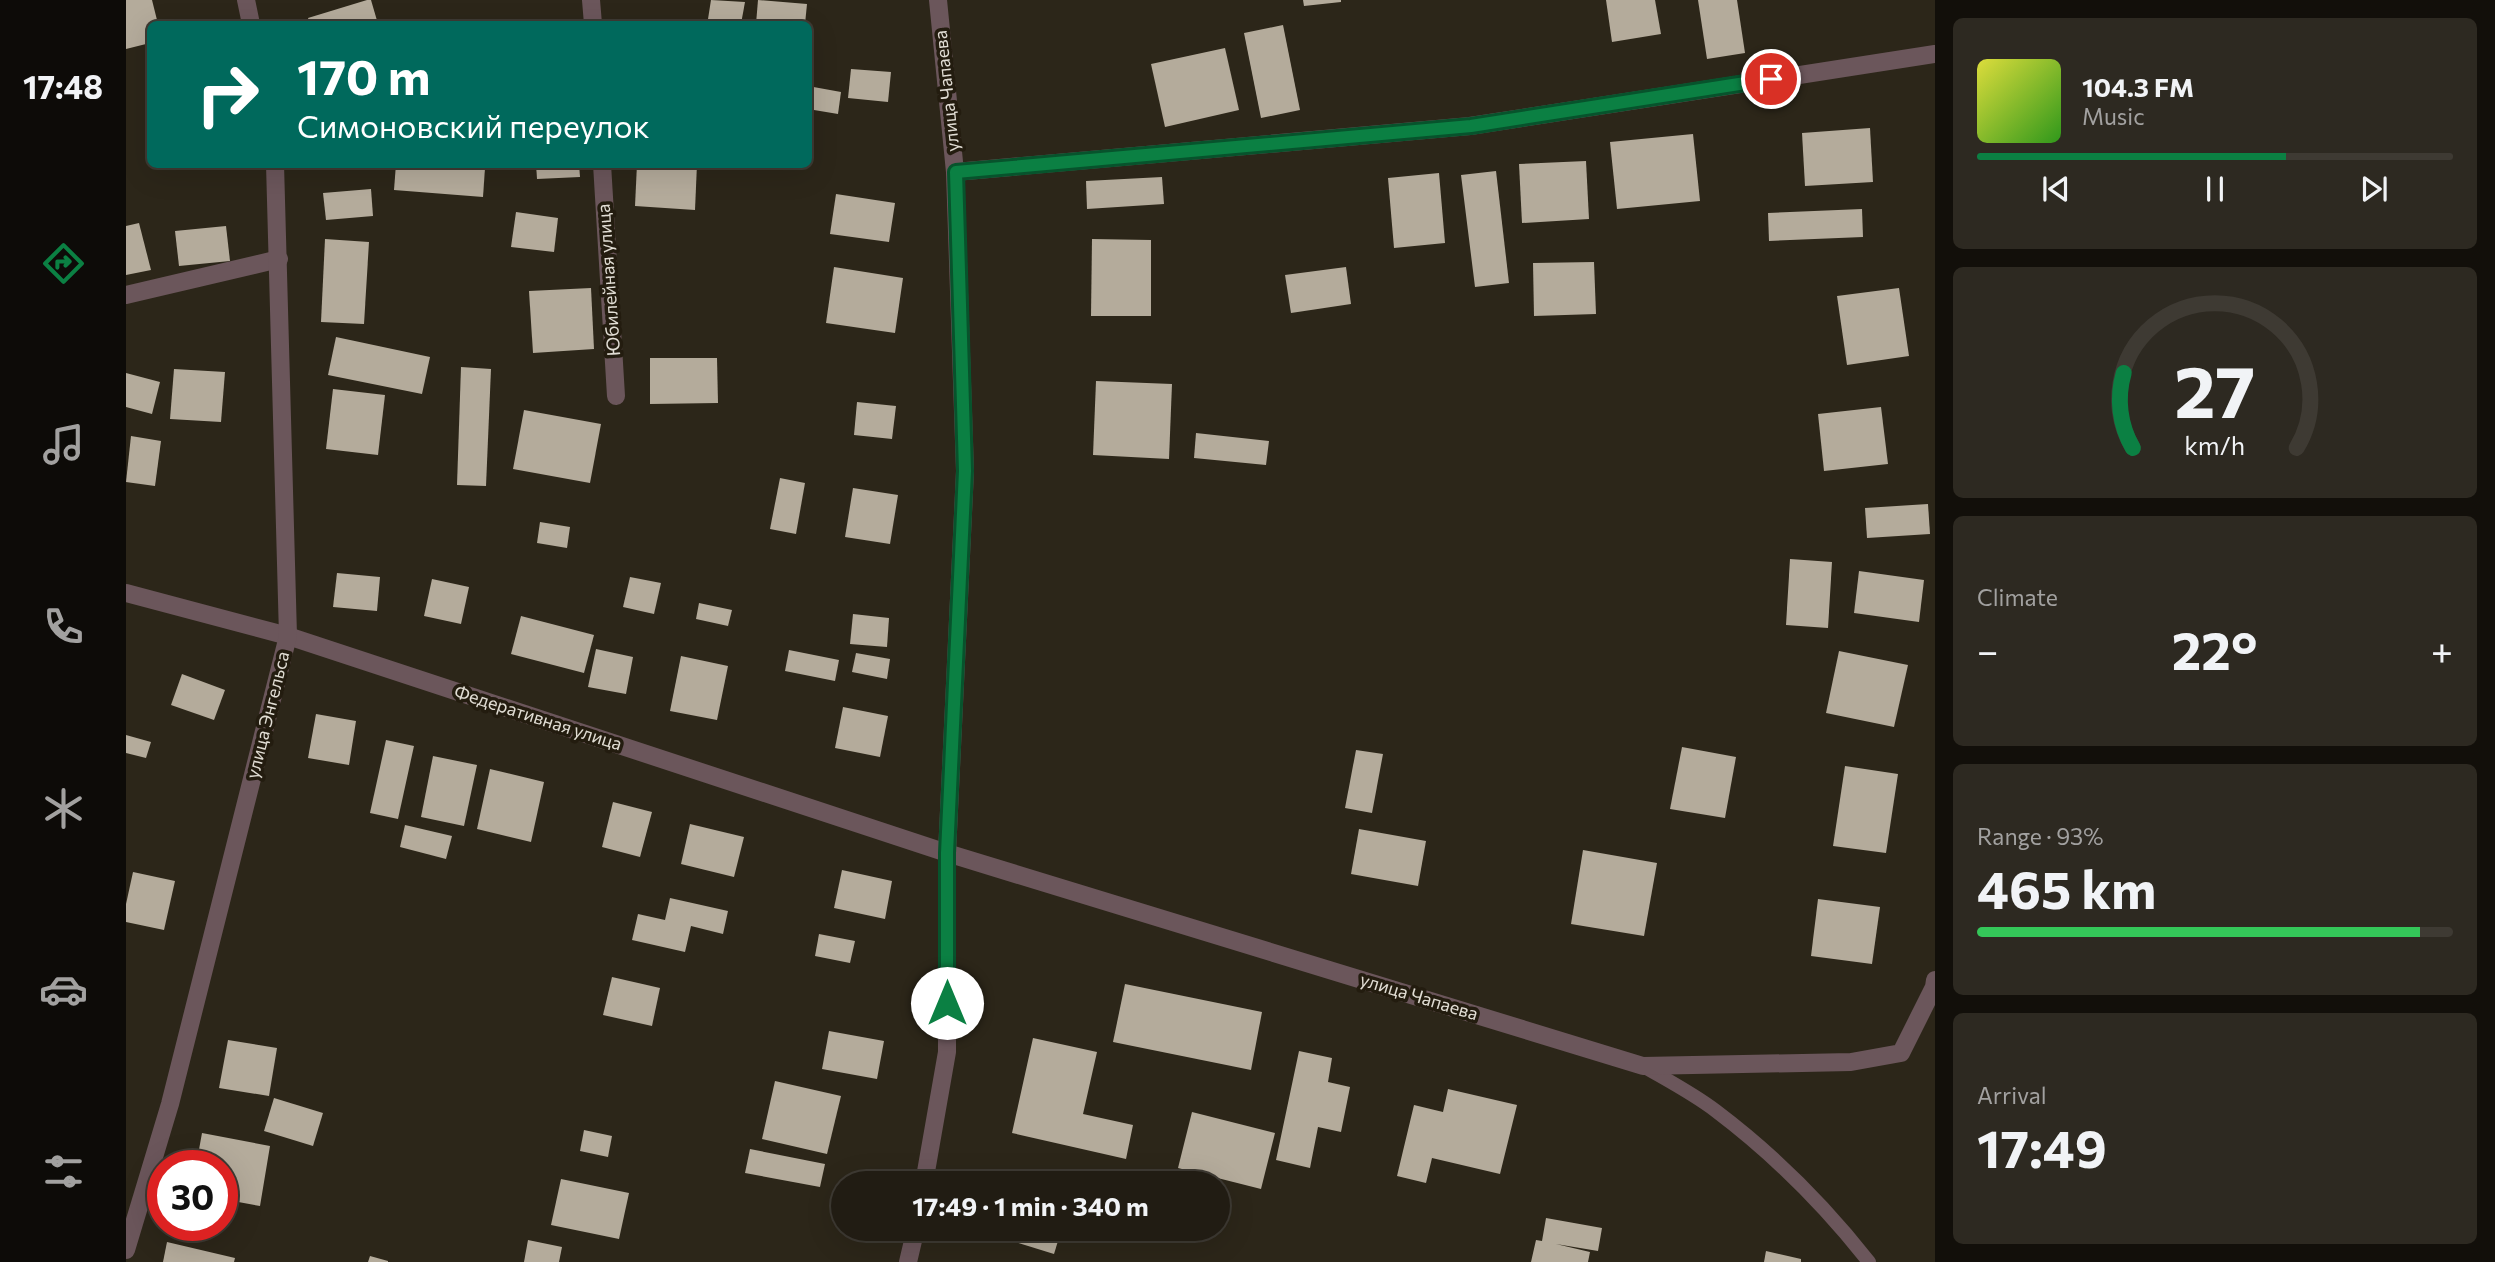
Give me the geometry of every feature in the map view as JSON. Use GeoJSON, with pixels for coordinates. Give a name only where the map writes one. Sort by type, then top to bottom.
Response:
{"type":"FeatureCollection","features":[{"type":"Feature","properties":{"kind":"street"},"geometry":{"type":"LineString","coordinates":[[246,0],[250,21]]}},
{"type":"Feature","properties":{"kind":"street"},"geometry":{"type":"LineString","coordinates":[[591,0],[593,21]]}},
{"type":"Feature","properties":{"kind":"street","name":"улица Чапаева"},"geometry":{"type":"LineString","coordinates":[[926,1171],[947,1052],[947,853],[965,471],[956,172],[938,0]]}},
{"type":"Feature","properties":{"kind":"street"},"geometry":{"type":"LineString","coordinates":[[956,172],[1471,126],[1935,54]]}},
{"type":"Feature","properties":{"kind":"street","name":"улица Энгельса"},"geometry":{"type":"LineString","coordinates":[[126,1250],[170,1104],[288,636],[275,168]]}},
{"type":"Feature","properties":{"kind":"street","name":"Юбилейная улица"},"geometry":{"type":"LineString","coordinates":[[601,168],[617,396]]}},
{"type":"Feature","properties":{"kind":"street"},"geometry":{"type":"LineString","coordinates":[[126,295],[279,259]]}},
{"type":"Feature","properties":{"kind":"street","name":"Федеративная улица"},"geometry":{"type":"LineString","coordinates":[[126,593],[288,636],[947,853]]}},
{"type":"Feature","properties":{"kind":"street","name":"улица Чапаева"},"geometry":{"type":"LineString","coordinates":[[947,853],[1643,1066],[1851,1062],[1901,1053],[1935,980]]}},
{"type":"Feature","properties":{"kind":"street"},"geometry":{"type":"LineString","coordinates":[[908,1262],[913,1241]]}},
{"type":"Feature","properties":{"kind":"lane"},"geometry":{"type":"LineString","coordinates":[[1643,1066],[1715,1110],[1776,1159],[1848,1235],[1869,1262]]}},
{"type":"Feature","properties":{"kind":"building"},"geometry":{"type":"Polygon","coordinates":[[[126,0],[152,0],[157,21],[147,21],[147,44],[126,49],[126,0]]]}},
{"type":"Feature","properties":{"kind":"building"},"geometry":{"type":"Polygon","coordinates":[[[371,0],[377,21],[309,21],[308,18],[371,0]]]}},
{"type":"Feature","properties":{"kind":"building"},"geometry":{"type":"Polygon","coordinates":[[[711,0],[745,2],[742,21],[708,19],[711,0]]]}},
{"type":"Feature","properties":{"kind":"building"},"geometry":{"type":"Polygon","coordinates":[[[758,0],[807,4],[805,21],[756,21],[758,0]]]}},
{"type":"Feature","properties":{"kind":"building"},"geometry":{"type":"Polygon","coordinates":[[[1303,0],[1341,0],[1341,2],[1304,6],[1303,0]]]}},
{"type":"Feature","properties":{"kind":"building"},"geometry":{"type":"Polygon","coordinates":[[[1606,0],[1655,0],[1661,34],[1612,42],[1606,0]]]}},
{"type":"Feature","properties":{"kind":"building"},"geometry":{"type":"Polygon","coordinates":[[[1698,0],[1737,0],[1745,53],[1707,59],[1698,0]]]}},
{"type":"Feature","properties":{"kind":"building"},"geometry":{"type":"Polygon","coordinates":[[[1283,25],[1300,110],[1261,118],[1244,33],[1283,25]]]}},
{"type":"Feature","properties":{"kind":"building"},"geometry":{"type":"Polygon","coordinates":[[[1225,48],[1239,110],[1165,127],[1151,64],[1225,48]]]}},
{"type":"Feature","properties":{"kind":"building"},"geometry":{"type":"Polygon","coordinates":[[[851,69],[891,72],[888,102],[848,98],[851,69]]]}},
{"type":"Feature","properties":{"kind":"building"},"geometry":{"type":"Polygon","coordinates":[[[812,87],[841,92],[838,114],[812,110],[812,87]]]}},
{"type":"Feature","properties":{"kind":"building"},"geometry":{"type":"Polygon","coordinates":[[[1870,128],[1873,182],[1805,186],[1802,133],[1870,128]]]}},
{"type":"Feature","properties":{"kind":"building"},"geometry":{"type":"Polygon","coordinates":[[[1693,134],[1700,201],[1617,209],[1610,142],[1693,134]]]}},
{"type":"Feature","properties":{"kind":"building"},"geometry":{"type":"Polygon","coordinates":[[[1586,161],[1589,219],[1522,223],[1519,164],[1586,161]]]}},
{"type":"Feature","properties":{"kind":"building"},"geometry":{"type":"Polygon","coordinates":[[[396,168],[485,168],[483,197],[394,190],[396,168]]]}},
{"type":"Feature","properties":{"kind":"building"},"geometry":{"type":"Polygon","coordinates":[[[536,168],[579,168],[580,177],[537,179],[536,168]]]}},
{"type":"Feature","properties":{"kind":"building"},"geometry":{"type":"Polygon","coordinates":[[[637,168],[697,168],[695,210],[635,206],[637,168]]]}},
{"type":"Feature","properties":{"kind":"building"},"geometry":{"type":"Polygon","coordinates":[[[1496,171],[1509,283],[1475,287],[1461,175],[1496,171]]]}},
{"type":"Feature","properties":{"kind":"building"},"geometry":{"type":"Polygon","coordinates":[[[1439,173],[1445,243],[1394,248],[1388,178],[1439,173]]]}},
{"type":"Feature","properties":{"kind":"building"},"geometry":{"type":"Polygon","coordinates":[[[1162,177],[1164,204],[1087,209],[1086,181],[1162,177]]]}},
{"type":"Feature","properties":{"kind":"building"},"geometry":{"type":"Polygon","coordinates":[[[371,189],[373,216],[326,220],[323,193],[371,189]]]}},
{"type":"Feature","properties":{"kind":"building"},"geometry":{"type":"Polygon","coordinates":[[[836,194],[895,203],[889,242],[830,234],[836,194]]]}},
{"type":"Feature","properties":{"kind":"building"},"geometry":{"type":"Polygon","coordinates":[[[1862,209],[1863,237],[1769,241],[1768,213],[1862,209]]]}},
{"type":"Feature","properties":{"kind":"building"},"geometry":{"type":"Polygon","coordinates":[[[516,212],[558,218],[554,252],[511,247],[516,212]]]}},
{"type":"Feature","properties":{"kind":"building"},"geometry":{"type":"Polygon","coordinates":[[[139,223],[151,270],[126,275],[126,226],[139,223]]]}},
{"type":"Feature","properties":{"kind":"building"},"geometry":{"type":"Polygon","coordinates":[[[226,226],[230,261],[179,266],[175,231],[226,226]]]}},
{"type":"Feature","properties":{"kind":"building"},"geometry":{"type":"Polygon","coordinates":[[[325,239],[369,242],[364,324],[321,322],[325,239]]]}},
{"type":"Feature","properties":{"kind":"building"},"geometry":{"type":"Polygon","coordinates":[[[1092,239],[1151,240],[1151,316],[1091,316],[1092,239]]]}},
{"type":"Feature","properties":{"kind":"building"},"geometry":{"type":"Polygon","coordinates":[[[1594,262],[1596,314],[1534,316],[1533,263],[1594,262]]]}},
{"type":"Feature","properties":{"kind":"building"},"geometry":{"type":"Polygon","coordinates":[[[834,267],[903,278],[895,333],[826,323],[834,267]]]}},
{"type":"Feature","properties":{"kind":"building"},"geometry":{"type":"Polygon","coordinates":[[[1346,267],[1351,304],[1291,313],[1285,275],[1346,267]]]}},
{"type":"Feature","properties":{"kind":"building"},"geometry":{"type":"Polygon","coordinates":[[[591,288],[594,349],[533,353],[529,291],[591,288]]]}},
{"type":"Feature","properties":{"kind":"building"},"geometry":{"type":"Polygon","coordinates":[[[1899,288],[1909,356],[1847,365],[1837,296],[1899,288]]]}},
{"type":"Feature","properties":{"kind":"building"},"geometry":{"type":"Polygon","coordinates":[[[336,337],[430,357],[422,394],[328,375],[336,337]]]}},
{"type":"Feature","properties":{"kind":"building"},"geometry":{"type":"Polygon","coordinates":[[[650,358],[717,358],[718,403],[650,404],[650,358]]]}},
{"type":"Feature","properties":{"kind":"building"},"geometry":{"type":"Polygon","coordinates":[[[461,367],[491,369],[486,486],[457,485],[461,367]]]}},
{"type":"Feature","properties":{"kind":"building"},"geometry":{"type":"Polygon","coordinates":[[[174,369],[225,372],[221,422],[170,419],[174,369]]]}},
{"type":"Feature","properties":{"kind":"building"},"geometry":{"type":"Polygon","coordinates":[[[126,373],[160,382],[152,414],[126,407],[126,373]]]}},
{"type":"Feature","properties":{"kind":"building"},"geometry":{"type":"Polygon","coordinates":[[[1096,381],[1172,384],[1169,459],[1093,455],[1096,381]]]}},
{"type":"Feature","properties":{"kind":"building"},"geometry":{"type":"Polygon","coordinates":[[[333,389],[385,395],[378,455],[326,449],[333,389]]]}},
{"type":"Feature","properties":{"kind":"building"},"geometry":{"type":"Polygon","coordinates":[[[857,402],[896,406],[892,439],[854,435],[857,402]]]}},
{"type":"Feature","properties":{"kind":"building"},"geometry":{"type":"Polygon","coordinates":[[[1881,407],[1888,464],[1824,471],[1818,414],[1881,407]]]}},
{"type":"Feature","properties":{"kind":"building"},"geometry":{"type":"Polygon","coordinates":[[[524,410],[601,424],[590,483],[513,469],[524,410]]]}},
{"type":"Feature","properties":{"kind":"building"},"geometry":{"type":"Polygon","coordinates":[[[1196,433],[1269,441],[1266,465],[1194,458],[1196,433]]]}},
{"type":"Feature","properties":{"kind":"building"},"geometry":{"type":"Polygon","coordinates":[[[131,436],[161,441],[155,486],[126,482],[131,436]]]}},
{"type":"Feature","properties":{"kind":"building"},"geometry":{"type":"Polygon","coordinates":[[[780,478],[805,483],[796,534],[770,529],[780,478]]]}},
{"type":"Feature","properties":{"kind":"building"},"geometry":{"type":"Polygon","coordinates":[[[853,488],[898,495],[890,544],[845,537],[853,488]]]}},
{"type":"Feature","properties":{"kind":"building"},"geometry":{"type":"Polygon","coordinates":[[[1928,504],[1930,534],[1867,538],[1865,508],[1928,504]]]}},
{"type":"Feature","properties":{"kind":"building"},"geometry":{"type":"Polygon","coordinates":[[[540,522],[570,527],[567,548],[537,543],[540,522]]]}},
{"type":"Feature","properties":{"kind":"building"},"geometry":{"type":"Polygon","coordinates":[[[1790,559],[1832,562],[1828,628],[1786,625],[1790,559]]]}},
{"type":"Feature","properties":{"kind":"building"},"geometry":{"type":"Polygon","coordinates":[[[1859,571],[1924,580],[1919,622],[1854,613],[1859,571]]]}},
{"type":"Feature","properties":{"kind":"building"},"geometry":{"type":"Polygon","coordinates":[[[337,573],[380,577],[377,611],[333,607],[337,573]]]}},
{"type":"Feature","properties":{"kind":"building"},"geometry":{"type":"Polygon","coordinates":[[[630,577],[661,583],[654,614],[623,607],[630,577]]]}},
{"type":"Feature","properties":{"kind":"building"},"geometry":{"type":"Polygon","coordinates":[[[432,579],[469,587],[461,624],[424,616],[432,579]]]}},
{"type":"Feature","properties":{"kind":"building"},"geometry":{"type":"Polygon","coordinates":[[[699,603],[732,610],[728,626],[696,619],[699,603]]]}},
{"type":"Feature","properties":{"kind":"building"},"geometry":{"type":"Polygon","coordinates":[[[853,614],[889,618],[887,647],[850,644],[853,614]]]}},
{"type":"Feature","properties":{"kind":"building"},"geometry":{"type":"Polygon","coordinates":[[[521,616],[594,635],[584,673],[511,654],[521,616]]]}},
{"type":"Feature","properties":{"kind":"building"},"geometry":{"type":"Polygon","coordinates":[[[596,649],[633,657],[626,694],[588,687],[596,649]]]}},
{"type":"Feature","properties":{"kind":"building"},"geometry":{"type":"Polygon","coordinates":[[[789,650],[839,660],[835,681],[785,671],[789,650]]]}},
{"type":"Feature","properties":{"kind":"building"},"geometry":{"type":"Polygon","coordinates":[[[1839,651],[1908,665],[1894,727],[1826,713],[1839,651]]]}},
{"type":"Feature","properties":{"kind":"building"},"geometry":{"type":"Polygon","coordinates":[[[856,653],[890,659],[887,679],[852,672],[856,653]]]}},
{"type":"Feature","properties":{"kind":"building"},"geometry":{"type":"Polygon","coordinates":[[[681,656],[728,666],[717,720],[670,711],[681,656]]]}},
{"type":"Feature","properties":{"kind":"building"},"geometry":{"type":"Polygon","coordinates":[[[182,674],[225,690],[214,720],[171,705],[182,674]]]}},
{"type":"Feature","properties":{"kind":"building"},"geometry":{"type":"Polygon","coordinates":[[[843,707],[888,716],[880,757],[835,748],[843,707]]]}},
{"type":"Feature","properties":{"kind":"building"},"geometry":{"type":"Polygon","coordinates":[[[316,714],[356,721],[349,765],[308,758],[316,714]]]}},
{"type":"Feature","properties":{"kind":"building"},"geometry":{"type":"Polygon","coordinates":[[[126,735],[151,742],[146,758],[126,753],[126,735]]]}},
{"type":"Feature","properties":{"kind":"building"},"geometry":{"type":"Polygon","coordinates":[[[386,740],[414,746],[398,819],[370,813],[386,740]]]}},
{"type":"Feature","properties":{"kind":"building"},"geometry":{"type":"Polygon","coordinates":[[[1682,747],[1736,757],[1725,818],[1670,809],[1682,747]]]}},
{"type":"Feature","properties":{"kind":"building"},"geometry":{"type":"Polygon","coordinates":[[[1356,750],[1383,754],[1372,813],[1345,808],[1356,750]]]}},
{"type":"Feature","properties":{"kind":"building"},"geometry":{"type":"Polygon","coordinates":[[[433,756],[477,765],[464,826],[421,817],[433,756]]]}},
{"type":"Feature","properties":{"kind":"building"},"geometry":{"type":"Polygon","coordinates":[[[1845,766],[1898,774],[1886,853],[1833,846],[1845,766]]]}},
{"type":"Feature","properties":{"kind":"building"},"geometry":{"type":"Polygon","coordinates":[[[490,769],[544,782],[531,842],[477,829],[490,769]]]}},
{"type":"Feature","properties":{"kind":"building"},"geometry":{"type":"Polygon","coordinates":[[[613,802],[652,812],[640,857],[602,847],[613,802]]]}},
{"type":"Feature","properties":{"kind":"building"},"geometry":{"type":"Polygon","coordinates":[[[690,824],[744,837],[734,877],[681,864],[690,824]]]}},
{"type":"Feature","properties":{"kind":"building"},"geometry":{"type":"Polygon","coordinates":[[[405,825],[452,836],[446,859],[400,847],[405,825]]]}},
{"type":"Feature","properties":{"kind":"building"},"geometry":{"type":"Polygon","coordinates":[[[1359,829],[1426,841],[1418,886],[1351,874],[1359,829]]]}},
{"type":"Feature","properties":{"kind":"building"},"geometry":{"type":"Polygon","coordinates":[[[1583,850],[1657,863],[1644,936],[1571,924],[1583,850]]]}},
{"type":"Feature","properties":{"kind":"building"},"geometry":{"type":"Polygon","coordinates":[[[842,870],[892,881],[885,919],[834,908],[842,870]]]}},
{"type":"Feature","properties":{"kind":"building"},"geometry":{"type":"Polygon","coordinates":[[[133,872],[175,881],[164,930],[126,922],[126,904],[133,872]]]}},
{"type":"Feature","properties":{"kind":"building"},"geometry":{"type":"Polygon","coordinates":[[[670,898],[728,911],[723,934],[691,926],[685,952],[632,940],[638,914],[665,920],[670,898]]]}},
{"type":"Feature","properties":{"kind":"building"},"geometry":{"type":"Polygon","coordinates":[[[1818,899],[1880,907],[1872,964],[1811,956],[1818,899]]]}},
{"type":"Feature","properties":{"kind":"building"},"geometry":{"type":"Polygon","coordinates":[[[819,934],[855,941],[850,963],[815,956],[819,934]]]}},
{"type":"Feature","properties":{"kind":"building"},"geometry":{"type":"Polygon","coordinates":[[[612,977],[660,988],[652,1026],[603,1015],[612,977]]]}},
{"type":"Feature","properties":{"kind":"building"},"geometry":{"type":"Polygon","coordinates":[[[1125,984],[1262,1012],[1251,1070],[1113,1042],[1125,984]]]}},
{"type":"Feature","properties":{"kind":"building"},"geometry":{"type":"Polygon","coordinates":[[[829,1031],[884,1041],[877,1079],[822,1069],[829,1031]]]}},
{"type":"Feature","properties":{"kind":"building"},"geometry":{"type":"Polygon","coordinates":[[[1033,1038],[1097,1052],[1083,1114],[1133,1125],[1126,1159],[1012,1133],[1033,1038]]]}},
{"type":"Feature","properties":{"kind":"building"},"geometry":{"type":"Polygon","coordinates":[[[228,1040],[277,1048],[269,1096],[219,1088],[228,1040]]]}},
{"type":"Feature","properties":{"kind":"building"},"geometry":{"type":"Polygon","coordinates":[[[1299,1051],[1332,1058],[1328,1082],[1350,1087],[1341,1132],[1318,1127],[1310,1168],[1276,1160],[1299,1051]]]}},
{"type":"Feature","properties":{"kind":"building"},"geometry":{"type":"Polygon","coordinates":[[[775,1081],[841,1096],[827,1154],[762,1139],[775,1081]]]}},
{"type":"Feature","properties":{"kind":"building"},"geometry":{"type":"Polygon","coordinates":[[[1448,1089],[1517,1105],[1500,1174],[1432,1158],[1426,1183],[1397,1176],[1414,1105],[1443,1112],[1448,1089]]]}},
{"type":"Feature","properties":{"kind":"building"},"geometry":{"type":"Polygon","coordinates":[[[274,1098],[323,1113],[313,1146],[264,1131],[274,1098]]]}},
{"type":"Feature","properties":{"kind":"building"},"geometry":{"type":"Polygon","coordinates":[[[1192,1112],[1275,1133],[1261,1189],[1230,1181],[1230,1171],[1190,1171],[1178,1168],[1192,1112]]]}},
{"type":"Feature","properties":{"kind":"building"},"geometry":{"type":"Polygon","coordinates":[[[584,1130],[612,1136],[608,1157],[580,1151],[584,1130]]]}},
{"type":"Feature","properties":{"kind":"building"},"geometry":{"type":"Polygon","coordinates":[[[202,1133],[270,1146],[260,1206],[238,1202],[238,1150],[199,1150],[202,1133]]]}},
{"type":"Feature","properties":{"kind":"building"},"geometry":{"type":"Polygon","coordinates":[[[750,1149],[825,1164],[820,1187],[745,1173],[750,1149]]]}},
{"type":"Feature","properties":{"kind":"building"},"geometry":{"type":"Polygon","coordinates":[[[561,1179],[629,1193],[619,1239],[551,1225],[561,1179]]]}},
{"type":"Feature","properties":{"kind":"building"},"geometry":{"type":"Polygon","coordinates":[[[1546,1218],[1602,1228],[1598,1251],[1556,1244],[1590,1252],[1588,1262],[1531,1262],[1536,1240],[1542,1241],[1546,1218]]]}},
{"type":"Feature","properties":{"kind":"building"},"geometry":{"type":"Polygon","coordinates":[[[528,1240],[562,1247],[559,1262],[524,1262],[528,1240]]]}},
{"type":"Feature","properties":{"kind":"building"},"geometry":{"type":"Polygon","coordinates":[[[1012,1241],[1058,1241],[1054,1254],[1012,1241]]]}},
{"type":"Feature","properties":{"kind":"building"},"geometry":{"type":"Polygon","coordinates":[[[167,1242],[235,1258],[234,1262],[163,1262],[167,1242]]]}},
{"type":"Feature","properties":{"kind":"building"},"geometry":{"type":"Polygon","coordinates":[[[1766,1251],[1801,1259],[1801,1262],[1764,1262],[1766,1251]]]}},
{"type":"Feature","properties":{"kind":"building"},"geometry":{"type":"Polygon","coordinates":[[[370,1256],[388,1261],[388,1262],[368,1262],[370,1256]]]}},
{"type":"Feature","properties":{"kind":"route"},"geometry":{"type":"LineString","coordinates":[[947,1003],[947,853],[965,471],[956,172],[1471,126],[1771,79]]}}]}
